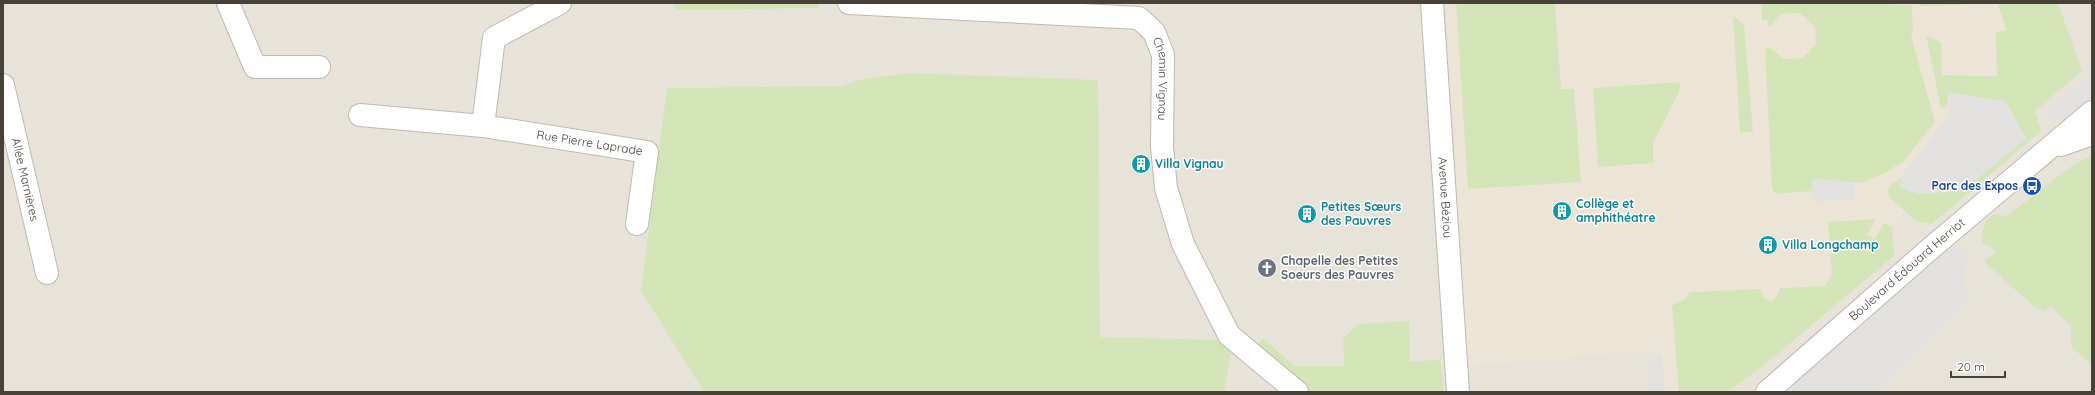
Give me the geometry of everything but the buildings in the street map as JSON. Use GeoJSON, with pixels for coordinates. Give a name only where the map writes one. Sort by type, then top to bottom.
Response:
{"type":"FeatureCollection","features":[{"type":"Feature","properties":{"kind":"street"},"geometry":{"type":"LineString","coordinates":[[228,3],[255,67],[319,67]]}},
{"type":"Feature","properties":{"kind":"street"},"geometry":{"type":"LineString","coordinates":[[483,126],[494,38],[560,3]]}},
{"type":"Feature","properties":{"kind":"street","name":"Chemin Vignau"},"geometry":{"type":"LineString","coordinates":[[849,3],[1139,18],[1154,32],[1163,55],[1162,147],[1166,188],[1183,244],[1229,335],[1297,392]]}},
{"type":"Feature","properties":{"kind":"street","name":"Avenue Béziou"},"geometry":{"type":"LineString","coordinates":[[1432,3],[1458,392]]}},
{"type":"Feature","properties":{"kind":"street","name":"Allée Marnières"},"geometry":{"type":"LineString","coordinates":[[3,85],[47,273]]}},
{"type":"Feature","properties":{"kind":"street","name":"Boulevard Édouard Herriot"},"geometry":{"type":"LineString","coordinates":[[1767,392],[1931,248],[2092,112]]}},
{"type":"Feature","properties":{"kind":"street","name":"Rue Pierre Laprade"},"geometry":{"type":"LineString","coordinates":[[360,115],[483,126],[647,152],[636,224]]}},
{"type":"Feature","properties":{"kind":"street","name":"Boulevard Édouard Herriot"},"geometry":{"type":"LineString","coordinates":[[2050,149],[2092,134]]}},
{"type":"Feature","properties":{"kind":"shaded area"},"geometry":{"type":"Polygon","coordinates":[[[3,3],[2092,3],[2092,392],[3,392],[3,3]]]}},
{"type":"Feature","properties":{"kind":"shaded area"},"geometry":{"type":"Polygon","coordinates":[[[961,3],[1132,3],[1133,13],[961,3]]]}},
{"type":"Feature","properties":{"kind":"shaded area"},"geometry":{"type":"Polygon","coordinates":[[[1446,3],[1997,3],[2041,131],[1932,224],[1916,221],[1905,211],[1892,227],[1894,256],[1762,367],[1727,392],[1665,392],[1662,350],[1467,366],[1446,3]]]}},
{"type":"Feature","properties":{"kind":"shaded area"},"geometry":{"type":"Polygon","coordinates":[[[2092,72],[2092,98],[2065,122],[2043,115],[2092,72]]]}},
{"type":"Feature","properties":{"kind":"shaded area"},"geometry":{"type":"Polygon","coordinates":[[[1949,93],[2005,101],[2026,138],[1963,191],[1919,194],[1900,188],[1903,172],[1908,168],[1949,116],[1949,93]]]}},
{"type":"Feature","properties":{"kind":"shaded area"},"geometry":{"type":"Polygon","coordinates":[[[1812,179],[1853,182],[1854,199],[1812,202],[1812,179]]]}},
{"type":"Feature","properties":{"kind":"shaded area"},"geometry":{"type":"Polygon","coordinates":[[[1953,246],[1967,254],[1963,285],[1972,295],[1876,392],[1781,392],[1953,246]]]}},
{"type":"Feature","properties":{"kind":"shaded area"},"geometry":{"type":"Polygon","coordinates":[[[1662,355],[1665,392],[1649,392],[1646,361],[1662,355]]]}},
{"type":"Feature","properties":{"kind":"green space"},"geometry":{"type":"Polygon","coordinates":[[[673,3],[819,3],[819,8],[677,10],[673,3]]]}},
{"type":"Feature","properties":{"kind":"green space"},"geometry":{"type":"Polygon","coordinates":[[[1456,3],[1555,3],[1561,89],[1574,89],[1581,182],[1468,189],[1456,3]]]}},
{"type":"Feature","properties":{"kind":"green space"},"geometry":{"type":"Polygon","coordinates":[[[1762,3],[1895,3],[1895,5],[1912,5],[1913,32],[1911,36],[1935,122],[1904,161],[1885,173],[1861,183],[1812,179],[1812,191],[1776,194],[1772,189],[1765,48],[1769,47],[1784,59],[1802,58],[1816,45],[1815,27],[1800,13],[1782,14],[1769,27],[1767,20],[1762,20],[1762,3]]]}},
{"type":"Feature","properties":{"kind":"green space"},"geometry":{"type":"Polygon","coordinates":[[[1920,3],[1983,3],[1983,4],[1920,6],[1920,3]]]}},
{"type":"Feature","properties":{"kind":"green space"},"geometry":{"type":"Polygon","coordinates":[[[1997,3],[2058,3],[2082,71],[2035,111],[2041,131],[1932,224],[1916,221],[1889,197],[1888,189],[1892,183],[1902,178],[1900,188],[1963,191],[1949,93],[1947,107],[1941,108],[1926,35],[1941,42],[1942,75],[1997,76],[1996,32],[2007,30],[1997,3]]]}},
{"type":"Feature","properties":{"kind":"green space"},"geometry":{"type":"Polygon","coordinates":[[[1733,16],[1744,24],[1753,132],[1740,133],[1733,16]]]}},
{"type":"Feature","properties":{"kind":"green space"},"geometry":{"type":"Polygon","coordinates":[[[908,73],[1098,80],[1100,337],[1220,340],[1232,347],[1224,392],[704,392],[641,291],[667,88],[843,86],[859,80],[908,73]]]}},
{"type":"Feature","properties":{"kind":"green space"},"geometry":{"type":"Polygon","coordinates":[[[1680,82],[1679,92],[1653,143],[1653,163],[1598,167],[1593,88],[1680,82]]]}},
{"type":"Feature","properties":{"kind":"green space"},"geometry":{"type":"Polygon","coordinates":[[[2092,155],[2092,366],[2071,346],[2071,326],[2050,306],[2045,311],[2037,309],[1987,265],[1985,259],[1997,252],[1989,245],[1983,244],[1982,233],[1986,222],[1994,214],[1999,214],[2005,217],[2073,165],[2092,155]]]}},
{"type":"Feature","properties":{"kind":"green space"},"geometry":{"type":"Polygon","coordinates":[[[1876,219],[1867,235],[1875,239],[1884,223],[1892,227],[1894,256],[1762,367],[1727,392],[1679,392],[1672,306],[1685,299],[1690,292],[1760,289],[1764,298],[1771,301],[1777,296],[1780,288],[1825,286],[1832,274],[1828,222],[1876,219]]]}},
{"type":"Feature","properties":{"kind":"green space"},"geometry":{"type":"Polygon","coordinates":[[[1409,321],[1410,361],[1441,360],[1443,392],[1307,392],[1254,349],[1263,338],[1294,366],[1344,366],[1343,339],[1358,324],[1409,321]]]}},
{"type":"Feature","properties":{"kind":"place","name":"Villa Vignau"},"geometry":{"type":"Point","coordinates":[1141,164]}},
{"type":"Feature","properties":{"kind":"place","name":"Parc des Expos"},"geometry":{"type":"Point","coordinates":[2032,186]}},
{"type":"Feature","properties":{"kind":"place","name":"Collège et amphithéatre"},"geometry":{"type":"Point","coordinates":[1562,211]}},
{"type":"Feature","properties":{"kind":"place","name":"Petites Sœurs des Pauvres"},"geometry":{"type":"Point","coordinates":[1307,214]}},
{"type":"Feature","properties":{"kind":"place","name":"Villa Longchamp"},"geometry":{"type":"Point","coordinates":[1768,245]}},
{"type":"Feature","properties":{"kind":"place","name":"Chapelle des Petites Soeurs des Pauvres"},"geometry":{"type":"Point","coordinates":[1267,268]}}]}
